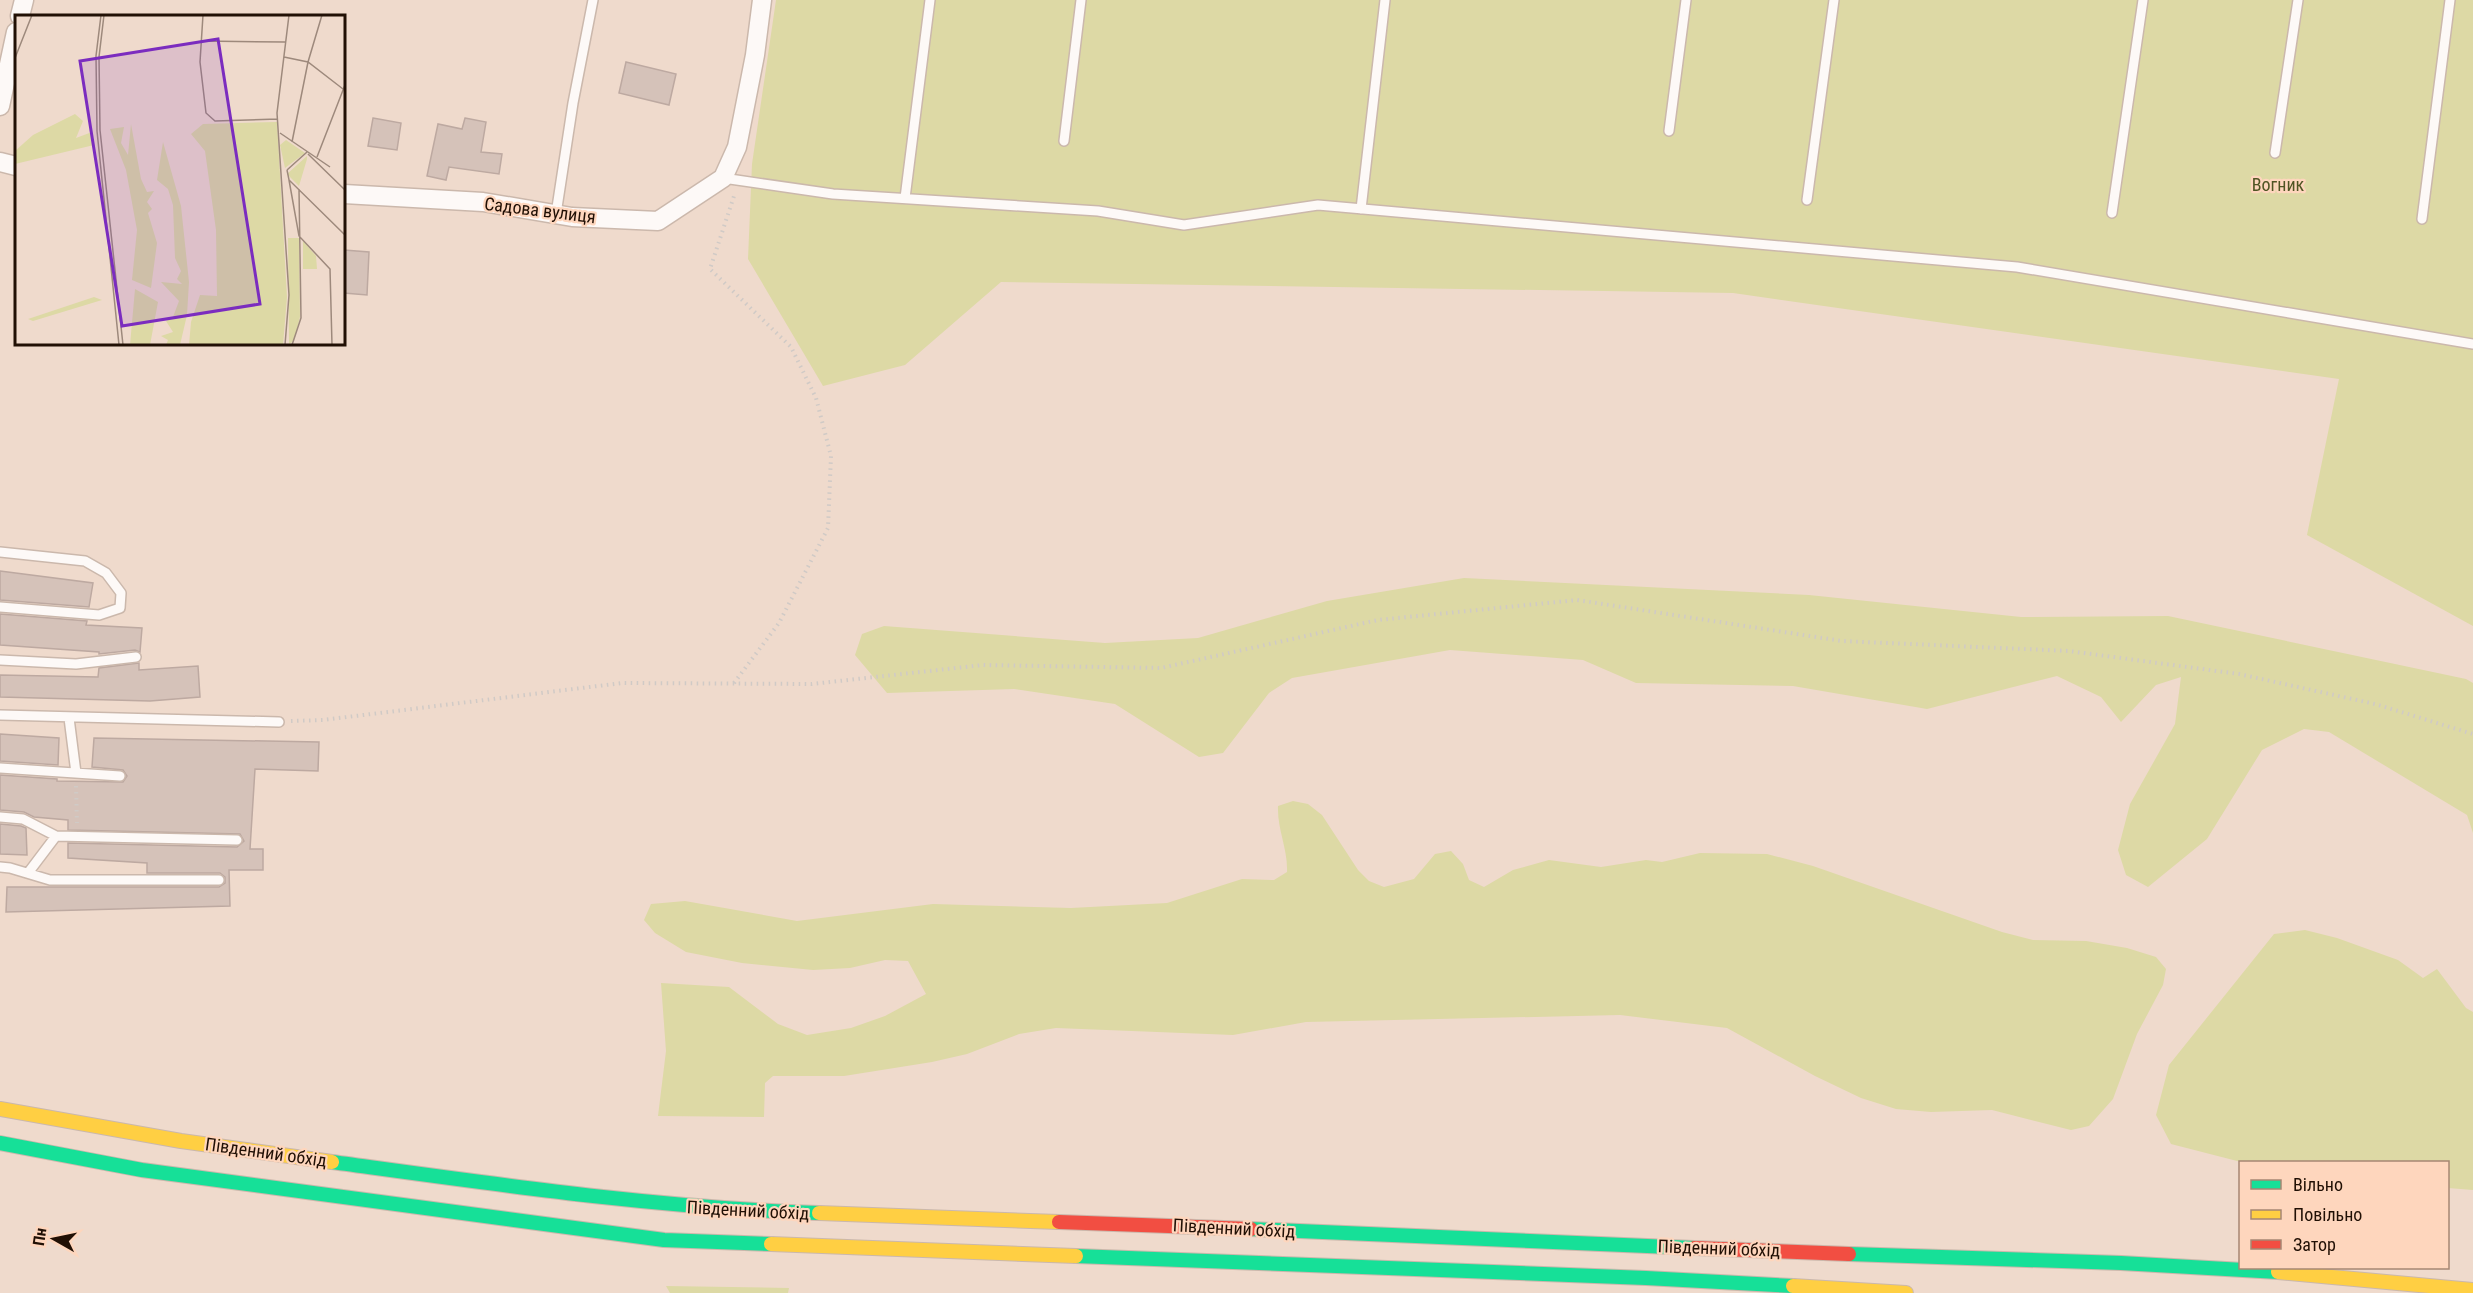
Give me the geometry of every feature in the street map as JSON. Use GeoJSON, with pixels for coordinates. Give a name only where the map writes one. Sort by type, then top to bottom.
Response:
{"type":"FeatureCollection","features":[{"type":"Feature","properties":{"kind":"main road","name":"Південний обхід"},"geometry":{"type":"LineString","coordinates":[[0,1109],[181,1141],[575,1195],[737,1210],[1174,1225],[1573,1244],[2121,1263],[2296,1273],[2473,1290]]}},
{"type":"Feature","properties":{"kind":"main road","name":"Південний обхід"},"geometry":{"type":"LineString","coordinates":[[0,1143],[142,1170],[664,1240],[1646,1278],[1906,1293]]}},
{"type":"Feature","properties":{"kind":"street"},"geometry":{"type":"LineString","coordinates":[[20,15],[24,0]]}},
{"type":"Feature","properties":{"kind":"street"},"geometry":{"type":"LineString","coordinates":[[731,179],[755,55],[762,0]]}},
{"type":"Feature","properties":{"kind":"street"},"geometry":{"type":"LineString","coordinates":[[0,106],[15,37]]}},
{"type":"Feature","properties":{"kind":"street"},"geometry":{"type":"LineString","coordinates":[[0,162],[15,166]]}},
{"type":"Feature","properties":{"kind":"street","name":"Садова вулиця"},"geometry":{"type":"LineString","coordinates":[[345,194],[483,202],[556,214],[658,221],[731,179]]}},
{"type":"Feature","properties":{"kind":"lane"},"geometry":{"type":"LineString","coordinates":[[556,214],[573,104],[593,0]]}},
{"type":"Feature","properties":{"kind":"lane"},"geometry":{"type":"LineString","coordinates":[[905,198],[930,0]]}},
{"type":"Feature","properties":{"kind":"lane"},"geometry":{"type":"LineString","coordinates":[[1064,141],[1080,0]]}},
{"type":"Feature","properties":{"kind":"lane"},"geometry":{"type":"LineString","coordinates":[[1361,209],[1385,0]]}},
{"type":"Feature","properties":{"kind":"lane"},"geometry":{"type":"LineString","coordinates":[[1669,131],[1686,0]]}},
{"type":"Feature","properties":{"kind":"lane"},"geometry":{"type":"LineString","coordinates":[[1807,200],[1834,0]]}},
{"type":"Feature","properties":{"kind":"lane"},"geometry":{"type":"LineString","coordinates":[[2112,213],[2143,0]]}},
{"type":"Feature","properties":{"kind":"lane"},"geometry":{"type":"LineString","coordinates":[[2275,153],[2298,0]]}},
{"type":"Feature","properties":{"kind":"lane"},"geometry":{"type":"LineString","coordinates":[[2422,219],[2450,0]]}},
{"type":"Feature","properties":{"kind":"lane"},"geometry":{"type":"LineString","coordinates":[[731,179],[833,194],[1098,211],[1184,225],[1318,205],[2017,267],[2473,344]]}},
{"type":"Feature","properties":{"kind":"lane"},"geometry":{"type":"LineString","coordinates":[[0,552],[85,561],[106,573],[121,593],[120,608],[99,615],[0,607]]}},
{"type":"Feature","properties":{"kind":"lane"},"geometry":{"type":"LineString","coordinates":[[0,660],[76,664],[136,657]]}},
{"type":"Feature","properties":{"kind":"lane"},"geometry":{"type":"LineString","coordinates":[[0,715],[279,722]]}},
{"type":"Feature","properties":{"kind":"lane"},"geometry":{"type":"LineString","coordinates":[[69,718],[76,773]]}},
{"type":"Feature","properties":{"kind":"lane"},"geometry":{"type":"LineString","coordinates":[[0,768],[120,776]]}},
{"type":"Feature","properties":{"kind":"lane"},"geometry":{"type":"LineString","coordinates":[[0,818],[23,819],[56,836],[237,840]]}},
{"type":"Feature","properties":{"kind":"lane"},"geometry":{"type":"LineString","coordinates":[[28,873],[56,836]]}},
{"type":"Feature","properties":{"kind":"lane"},"geometry":{"type":"LineString","coordinates":[[0,867],[51,880],[219,880]]}},
{"type":"Feature","properties":{"kind":"path"},"geometry":{"type":"LineString","coordinates":[[731,179],[711,269],[791,347],[816,399],[831,456],[828,528],[779,623],[734,684]]}},
{"type":"Feature","properties":{"kind":"path"},"geometry":{"type":"LineString","coordinates":[[279,722],[323,720],[622,683],[812,684],[983,665],[1161,668],[1378,620],[1577,600],[1842,641],[2069,651],[2240,674],[2375,704],[2473,734]]}},
{"type":"Feature","properties":{"kind":"path"},"geometry":{"type":"LineString","coordinates":[[76,773],[77,836]]}},
{"type":"Feature","properties":{"kind":"green space","name":"Вогник"},"geometry":{"type":"Polygon","coordinates":[[[776,0],[2473,0],[2473,626],[2307,535],[2339,379],[1733,293],[1001,282],[905,365],[823,386],[748,259],[752,164],[776,0]]]}},
{"type":"Feature","properties":{"kind":"green space"},"geometry":{"type":"Polygon","coordinates":[[[1464,578],[1809,595],[2021,617],[2168,616],[2466,679],[2473,683],[2473,833],[2467,815],[2329,732],[2304,729],[2262,750],[2207,839],[2148,887],[2126,875],[2118,850],[2130,804],[2175,724],[2181,677],[2156,685],[2121,722],[2101,697],[2057,676],[1927,709],[1793,686],[1636,683],[1583,660],[1450,650],[1292,678],[1269,693],[1223,753],[1199,757],[1115,704],[1014,689],[887,693],[855,655],[862,634],[884,626],[1105,643],[1198,638],[1327,601],[1464,578]]]}},
{"type":"Feature","properties":{"kind":"green space"},"geometry":{"type":"Polygon","coordinates":[[[1293,801],[1308,804],[1322,815],[1358,870],[1369,881],[1384,887],[1414,879],[1435,854],[1451,851],[1463,864],[1469,880],[1484,887],[1513,870],[1549,860],[1601,867],[1646,860],[1662,862],[1700,853],[1767,854],[1813,866],[2002,932],[2033,940],[2086,941],[2127,948],[2156,957],[2166,969],[2163,985],[2137,1034],[2113,1099],[2089,1126],[2071,1130],[1992,1110],[1931,1112],[1896,1109],[1861,1098],[1815,1076],[1727,1028],[1620,1015],[1306,1022],[1233,1035],[1056,1028],[1019,1034],[967,1054],[932,1062],[844,1076],[773,1076],[765,1083],[764,1117],[658,1116],[666,1051],[661,983],[729,987],[778,1024],[807,1035],[851,1028],[885,1016],[926,994],[908,961],[885,960],[850,968],[813,970],[742,963],[686,952],[655,933],[644,920],[651,904],[685,901],[797,921],[933,904],[1071,908],[1167,903],[1242,879],[1274,880],[1287,872],[1278,806],[1293,801]]]}},
{"type":"Feature","properties":{"kind":"green space"},"geometry":{"type":"Polygon","coordinates":[[[2305,930],[2337,938],[2398,960],[2423,978],[2437,969],[2466,1008],[2473,1012],[2473,1190],[2449,1188],[2449,1161],[2239,1161],[2171,1144],[2156,1115],[2169,1065],[2274,934],[2305,930]]]}},
{"type":"Feature","properties":{"kind":"green space"},"geometry":{"type":"Polygon","coordinates":[[[666,1286],[789,1288],[788,1293],[670,1293],[666,1286]]]}},
{"type":"Feature","properties":{"kind":"building"},"geometry":{"type":"Polygon","coordinates":[[[626,62],[676,74],[669,105],[619,93],[626,62]]]}},
{"type":"Feature","properties":{"kind":"building"},"geometry":{"type":"Polygon","coordinates":[[[373,118],[401,123],[397,150],[368,146],[373,118]]]}},
{"type":"Feature","properties":{"kind":"building"},"geometry":{"type":"Polygon","coordinates":[[[465,118],[486,122],[481,152],[502,154],[499,174],[449,167],[446,180],[427,176],[438,124],[462,129],[465,118]]]}},
{"type":"Feature","properties":{"kind":"building"},"geometry":{"type":"Polygon","coordinates":[[[345,250],[369,252],[367,295],[345,293],[345,250]]]}},
{"type":"Feature","properties":{"kind":"building"},"geometry":{"type":"Polygon","coordinates":[[[0,571],[93,583],[89,607],[0,600],[0,571]]]}},
{"type":"Feature","properties":{"kind":"building"},"geometry":{"type":"Polygon","coordinates":[[[0,614],[87,621],[86,625],[142,628],[140,652],[135,650],[99,654],[99,652],[0,645],[0,614]]]}},
{"type":"Feature","properties":{"kind":"building"},"geometry":{"type":"Polygon","coordinates":[[[139,663],[139,670],[198,666],[200,697],[150,701],[0,697],[0,675],[98,677],[99,668],[139,663]]]}},
{"type":"Feature","properties":{"kind":"building"},"geometry":{"type":"Polygon","coordinates":[[[0,734],[59,738],[58,765],[0,761],[0,734]]]}},
{"type":"Feature","properties":{"kind":"building"},"geometry":{"type":"Polygon","coordinates":[[[94,738],[319,742],[318,771],[255,769],[250,849],[263,849],[263,870],[229,870],[230,906],[6,912],[7,887],[219,887],[225,883],[225,877],[220,873],[147,873],[147,863],[68,858],[68,843],[237,847],[244,841],[240,834],[68,830],[68,820],[34,817],[24,812],[0,810],[0,775],[57,779],[57,781],[123,782],[127,776],[123,770],[92,767],[94,738]]]}},
{"type":"Feature","properties":{"kind":"building"},"geometry":{"type":"Polygon","coordinates":[[[0,824],[26,828],[27,855],[0,854],[0,824]]]}},
{"type":"Feature","properties":{"kind":"traffic: fast"},"geometry":{"type":"LineString","coordinates":[[0,1143],[142,1170],[664,1240],[771,1244]]}},
{"type":"Feature","properties":{"kind":"traffic: fast"},"geometry":{"type":"LineString","coordinates":[[332,1162],[636,1200],[819,1213]]}},
{"type":"Feature","properties":{"kind":"traffic: fast"},"geometry":{"type":"LineString","coordinates":[[1251,1229],[1694,1248]]}},
{"type":"Feature","properties":{"kind":"traffic: fast"},"geometry":{"type":"LineString","coordinates":[[1849,1254],[2121,1263],[2278,1272]]}},
{"type":"Feature","properties":{"kind":"traffic: fast"},"geometry":{"type":"LineString","coordinates":[[1076,1256],[1646,1278],[1793,1286]]}},
{"type":"Feature","properties":{"kind":"traffic: slow"},"geometry":{"type":"LineString","coordinates":[[0,1109],[181,1141],[332,1162]]}},
{"type":"Feature","properties":{"kind":"traffic: slow"},"geometry":{"type":"LineString","coordinates":[[819,1213],[1059,1222]]}},
{"type":"Feature","properties":{"kind":"traffic: slow"},"geometry":{"type":"LineString","coordinates":[[771,1244],[1076,1256]]}},
{"type":"Feature","properties":{"kind":"traffic: slow"},"geometry":{"type":"LineString","coordinates":[[2278,1272],[2473,1290]]}},
{"type":"Feature","properties":{"kind":"traffic: slow"},"geometry":{"type":"LineString","coordinates":[[1793,1286],[1906,1293]]}},
{"type":"Feature","properties":{"kind":"traffic: jam"},"geometry":{"type":"LineString","coordinates":[[1059,1222],[1251,1229]]}},
{"type":"Feature","properties":{"kind":"traffic: jam"},"geometry":{"type":"LineString","coordinates":[[1694,1248],[1849,1254]]}}]}
